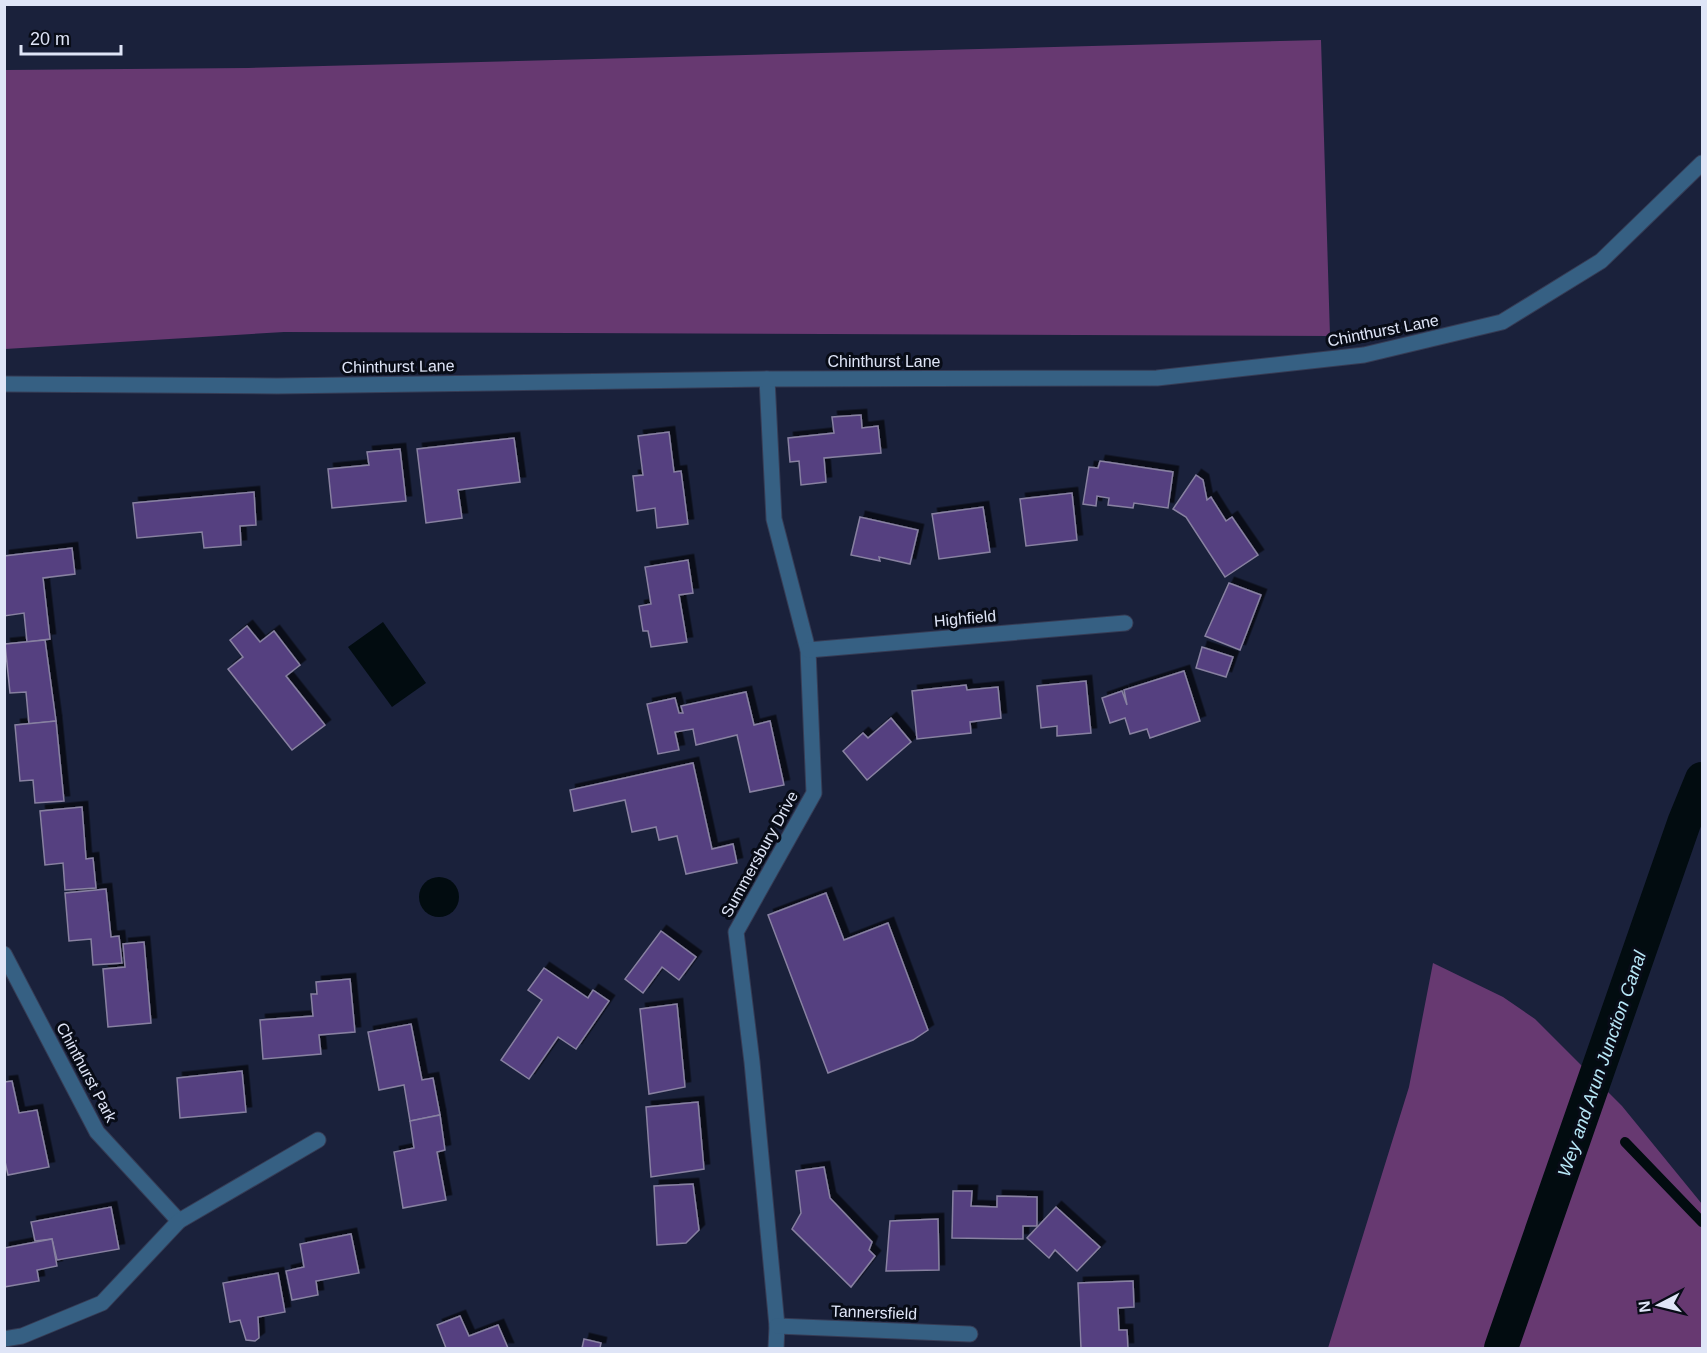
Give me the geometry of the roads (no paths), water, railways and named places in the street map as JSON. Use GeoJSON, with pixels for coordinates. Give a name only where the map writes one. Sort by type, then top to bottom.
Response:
{"type":"FeatureCollection","features":[{"type":"Feature","properties":{"kind":"street","name":"Chinthurst Lane"},"geometry":{"type":"LineString","coordinates":[[4,384],[277,386],[767,379],[1157,378],[1364,355],[1502,322],[1601,261],[1702,163]]}},
{"type":"Feature","properties":{"kind":"street","name":"Summersbury Drive"},"geometry":{"type":"LineString","coordinates":[[767,379],[774,519],[808,650],[814,793],[736,932],[752,1062],[777,1326],[777,1348]]}},
{"type":"Feature","properties":{"kind":"street","name":"Highfield"},"geometry":{"type":"LineString","coordinates":[[808,650],[1125,623]]}},
{"type":"Feature","properties":{"kind":"street","name":"Chinthurst Park"},"geometry":{"type":"LineString","coordinates":[[4,954],[97,1132],[179,1221]]}},
{"type":"Feature","properties":{"kind":"street"},"geometry":{"type":"LineString","coordinates":[[4,1339],[22,1336],[102,1303],[179,1221],[318,1140]]}},
{"type":"Feature","properties":{"kind":"street","name":"Tannersfield"},"geometry":{"type":"LineString","coordinates":[[777,1326],[970,1334]]}},
{"type":"Feature","properties":{"kind":"waterway","name":"Wey and Arun Junction Canal"},"geometry":{"type":"LineString","coordinates":[[1501,1348],[1684,823],[1702,779]]}},
{"type":"Feature","properties":{"kind":"waterway"},"geometry":{"type":"LineString","coordinates":[[1625,1142],[1702,1222]]}}]}
